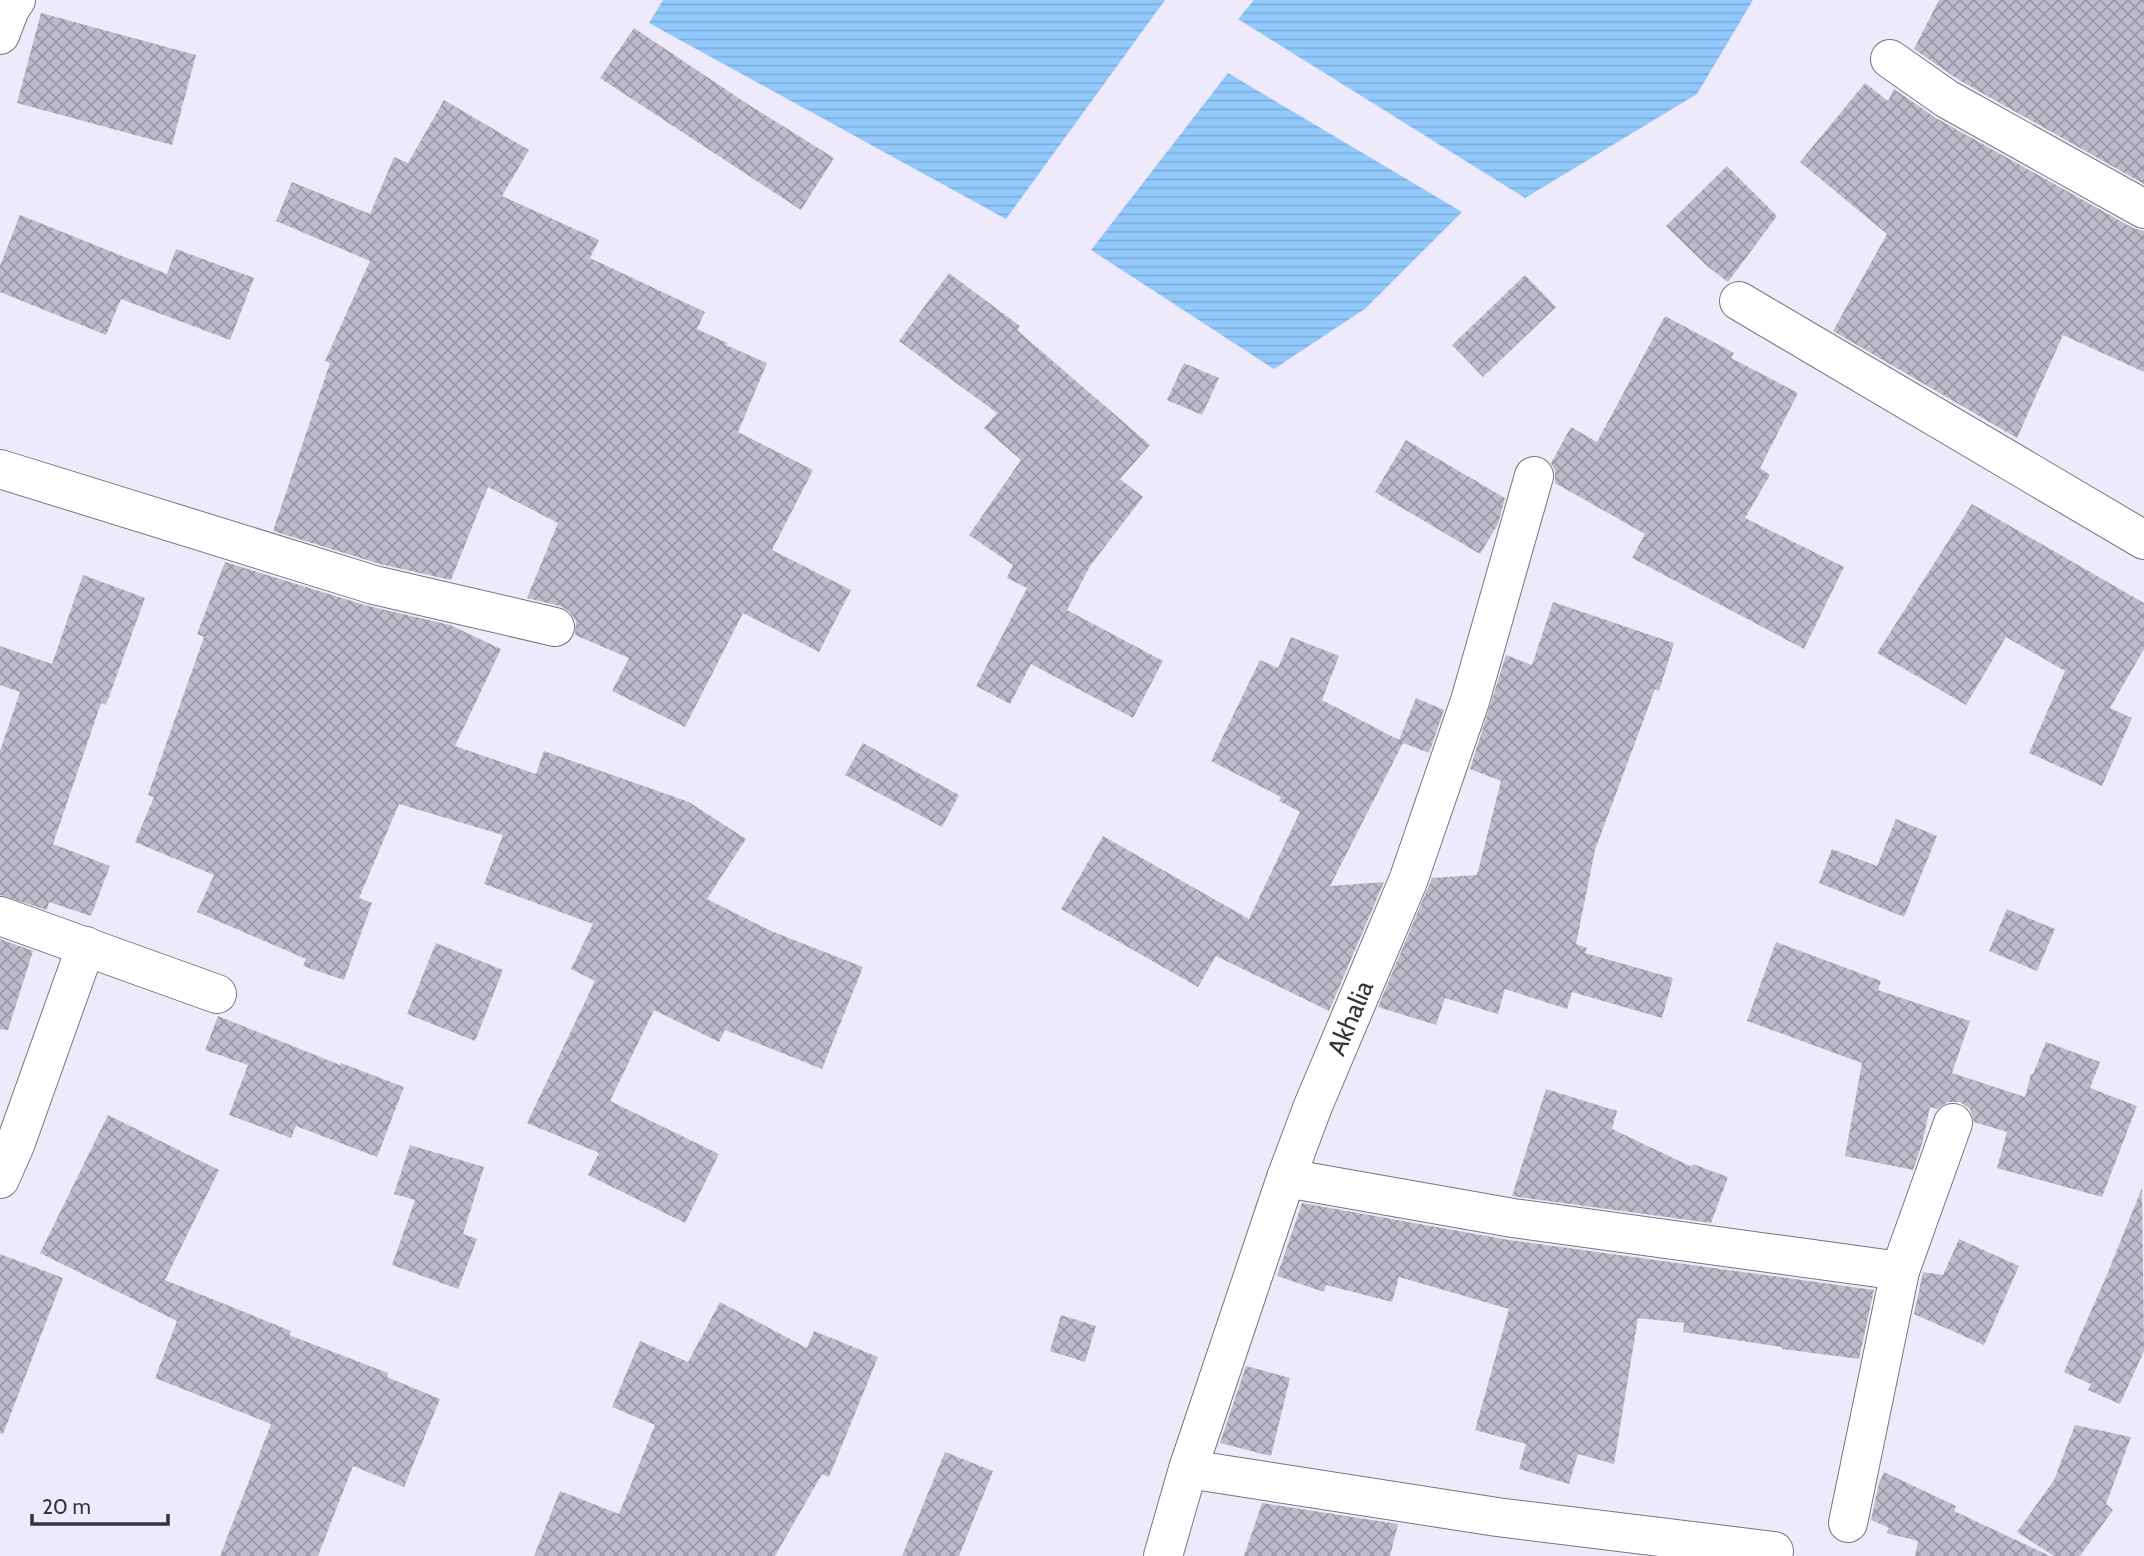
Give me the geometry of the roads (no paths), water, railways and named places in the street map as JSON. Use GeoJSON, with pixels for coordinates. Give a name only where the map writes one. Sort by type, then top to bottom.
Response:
{"type":"FeatureCollection","features":[{"type":"Feature","properties":{"kind":"street"},"geometry":{"type":"LineString","coordinates":[[0,35],[16,0]]}},
{"type":"Feature","properties":{"kind":"street"},"geometry":{"type":"LineString","coordinates":[[1890,59],[1947,99],[2144,209]]}},
{"type":"Feature","properties":{"kind":"street"},"geometry":{"type":"LineString","coordinates":[[1738,301],[2144,540]]}},
{"type":"Feature","properties":{"kind":"street"},"geometry":{"type":"LineString","coordinates":[[0,468],[374,585],[555,627]]}},
{"type":"Feature","properties":{"kind":"street","name":"Akhalia"},"geometry":{"type":"LineString","coordinates":[[1163,1556],[1188,1469],[1286,1178],[1408,881],[1470,701],[1534,477]]}},
{"type":"Feature","properties":{"kind":"street"},"geometry":{"type":"LineString","coordinates":[[0,916],[217,994]]}},
{"type":"Feature","properties":{"kind":"street"},"geometry":{"type":"LineString","coordinates":[[0,1179],[15,1145],[86,946]]}},
{"type":"Feature","properties":{"kind":"street"},"geometry":{"type":"LineString","coordinates":[[1848,1523],[1899,1271],[1953,1123]]}},
{"type":"Feature","properties":{"kind":"street"},"geometry":{"type":"LineString","coordinates":[[1286,1178],[1513,1218],[1899,1271]]}},
{"type":"Feature","properties":{"kind":"street"},"geometry":{"type":"LineString","coordinates":[[1188,1469],[1497,1517],[1774,1551]]}},
{"type":"Feature","properties":{"kind":"water"},"geometry":{"type":"Polygon","coordinates":[[[663,0],[1165,0],[1006,219],[649,23],[663,0]]]}},
{"type":"Feature","properties":{"kind":"water"},"geometry":{"type":"Polygon","coordinates":[[[1254,0],[1753,0],[1697,94],[1525,198],[1238,19],[1254,0]]]}},
{"type":"Feature","properties":{"kind":"water"},"geometry":{"type":"Polygon","coordinates":[[[1228,73],[1462,212],[1366,308],[1274,369],[1091,250],[1228,73]]]}}]}
